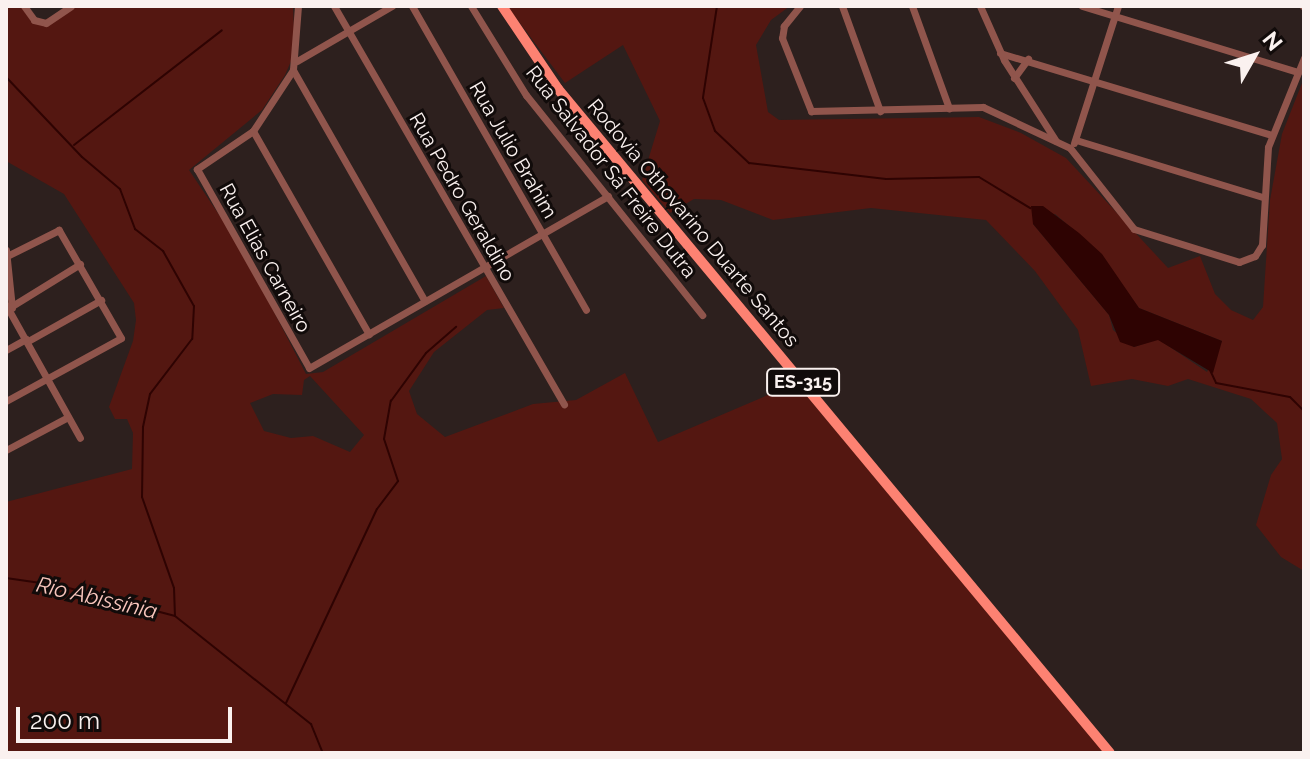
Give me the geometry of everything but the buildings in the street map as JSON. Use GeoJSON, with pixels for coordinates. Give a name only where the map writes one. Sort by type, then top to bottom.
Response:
{"type":"FeatureCollection","features":[{"type":"Feature","properties":{"kind":"main road","name":"Rodovia Othovarino Duarte Santos"},"geometry":{"type":"LineString","coordinates":[[502,6],[558,89],[1110,753]]}},
{"type":"Feature","properties":{"kind":"street"},"geometry":{"type":"LineString","coordinates":[[24,6],[34,20],[46,23],[71,6]]}},
{"type":"Feature","properties":{"kind":"street"},"geometry":{"type":"LineString","coordinates":[[297,61],[298,6]]}},
{"type":"Feature","properties":{"kind":"street","name":"Rua Pedro Geraldino"},"geometry":{"type":"LineString","coordinates":[[334,6],[564,404]]}},
{"type":"Feature","properties":{"kind":"street"},"geometry":{"type":"LineString","coordinates":[[297,61],[392,6]]}},
{"type":"Feature","properties":{"kind":"street","name":"Rua Julio Brahim"},"geometry":{"type":"LineString","coordinates":[[412,6],[586,310]]}},
{"type":"Feature","properties":{"kind":"street","name":"Rua Salvador Sá Freire Dutra"},"geometry":{"type":"LineString","coordinates":[[471,6],[526,95],[702,315]]}},
{"type":"Feature","properties":{"kind":"street"},"geometry":{"type":"LineString","coordinates":[[800,6],[784,26],[782,38],[808,108],[818,113],[983,107],[1070,148],[1134,229],[1239,262],[1255,256],[1262,245],[1263,197],[1272,135],[1304,58]]}},
{"type":"Feature","properties":{"kind":"street"},"geometry":{"type":"LineString","coordinates":[[842,6],[880,111]]}},
{"type":"Feature","properties":{"kind":"street"},"geometry":{"type":"LineString","coordinates":[[912,6],[949,108]]}},
{"type":"Feature","properties":{"kind":"street"},"geometry":{"type":"LineString","coordinates":[[980,6],[1014,78],[1056,141]]}},
{"type":"Feature","properties":{"kind":"street"},"geometry":{"type":"LineString","coordinates":[[1082,6],[1298,72]]}},
{"type":"Feature","properties":{"kind":"street"},"geometry":{"type":"LineString","coordinates":[[1070,148],[1076,140],[1118,6]]}},
{"type":"Feature","properties":{"kind":"street"},"geometry":{"type":"LineString","coordinates":[[1000,53],[1095,79],[1272,135]]}},
{"type":"Feature","properties":{"kind":"street"},"geometry":{"type":"LineString","coordinates":[[1014,78],[1028,59]]}},
{"type":"Feature","properties":{"kind":"street","name":"Rua Elias Carneiro"},"geometry":{"type":"LineString","coordinates":[[297,61],[253,131],[197,169],[309,368],[369,334]]}},
{"type":"Feature","properties":{"kind":"street"},"geometry":{"type":"LineString","coordinates":[[293,70],[425,301]]}},
{"type":"Feature","properties":{"kind":"street"},"geometry":{"type":"LineString","coordinates":[[1025,127],[1036,112]]}},
{"type":"Feature","properties":{"kind":"street"},"geometry":{"type":"LineString","coordinates":[[253,131],[369,334],[608,196]]}},
{"type":"Feature","properties":{"kind":"street"},"geometry":{"type":"LineString","coordinates":[[1076,140],[1263,197]]}},
{"type":"Feature","properties":{"kind":"street"},"geometry":{"type":"LineString","coordinates":[[6,401],[121,338],[59,230],[7,256]]}},
{"type":"Feature","properties":{"kind":"street"},"geometry":{"type":"LineString","coordinates":[[6,250],[10,307],[80,438]]}},
{"type":"Feature","properties":{"kind":"street"},"geometry":{"type":"LineString","coordinates":[[10,307],[80,264]]}},
{"type":"Feature","properties":{"kind":"street"},"geometry":{"type":"LineString","coordinates":[[6,350],[101,300]]}},
{"type":"Feature","properties":{"kind":"street"},"geometry":{"type":"LineString","coordinates":[[6,450],[68,417]]}},
{"type":"Feature","properties":{"kind":"shaded area"},"geometry":{"type":"Polygon","coordinates":[[[6,6],[19,6],[40,22],[73,6],[293,6],[295,52],[285,75],[262,110],[189,170],[240,246],[306,374],[323,372],[486,276],[504,308],[487,310],[434,352],[409,391],[417,414],[445,437],[533,404],[576,400],[625,373],[658,442],[796,383],[1105,753],[6,753],[6,502],[132,469],[133,433],[127,419],[115,419],[109,407],[133,341],[136,320],[134,303],[64,194],[6,161],[6,6]],[[310,376],[304,380],[302,395],[273,394],[250,403],[264,431],[291,438],[313,436],[350,452],[364,435],[310,376]]]}},
{"type":"Feature","properties":{"kind":"shaded area"},"geometry":{"type":"Polygon","coordinates":[[[507,6],[790,6],[771,20],[756,45],[768,112],[779,120],[979,117],[1021,133],[1066,158],[1168,268],[1200,256],[1215,294],[1231,310],[1253,320],[1263,307],[1270,200],[1282,134],[1304,78],[1304,571],[1281,557],[1256,525],[1271,475],[1282,459],[1277,423],[1251,399],[1188,379],[1168,386],[1132,379],[1091,386],[1078,330],[1035,271],[986,220],[871,208],[773,220],[721,200],[694,199],[670,213],[642,180],[660,121],[623,45],[565,83],[507,6]],[[1055,214],[1033,224],[1109,315],[1113,330],[1134,347],[1158,339],[1207,372],[1222,341],[1139,308],[1088,242],[1055,214]]]}},
{"type":"Feature","properties":{"kind":"shaded area"},"geometry":{"type":"Polygon","coordinates":[[[1031,206],[1043,206],[1102,254],[1139,308],[1222,341],[1213,373],[1158,340],[1134,347],[1120,342],[1109,315],[1033,224],[1031,206]]]}},
{"type":"Feature","properties":{"kind":"waterway"},"geometry":{"type":"LineString","coordinates":[[717,6],[703,98],[715,131],[749,163],[886,179],[979,177],[1030,208]]}},
{"type":"Feature","properties":{"kind":"waterway"},"geometry":{"type":"LineString","coordinates":[[74,145],[222,30]]}},
{"type":"Feature","properties":{"kind":"waterway"},"geometry":{"type":"LineString","coordinates":[[6,77],[82,157],[120,189],[135,229],[163,251],[194,306],[192,339],[150,394],[143,427],[142,497],[174,588],[175,616]]}},
{"type":"Feature","properties":{"kind":"waterway"},"geometry":{"type":"LineString","coordinates":[[286,703],[377,509],[398,481],[384,439],[391,401],[426,353],[456,327]]}},
{"type":"Feature","properties":{"kind":"waterway"},"geometry":{"type":"LineString","coordinates":[[1210,370],[1216,383],[1290,397],[1304,411]]}},
{"type":"Feature","properties":{"kind":"waterway","name":"Rio Abissínia"},"geometry":{"type":"LineString","coordinates":[[6,578],[61,586],[175,616],[311,724],[323,753]]}}]}
